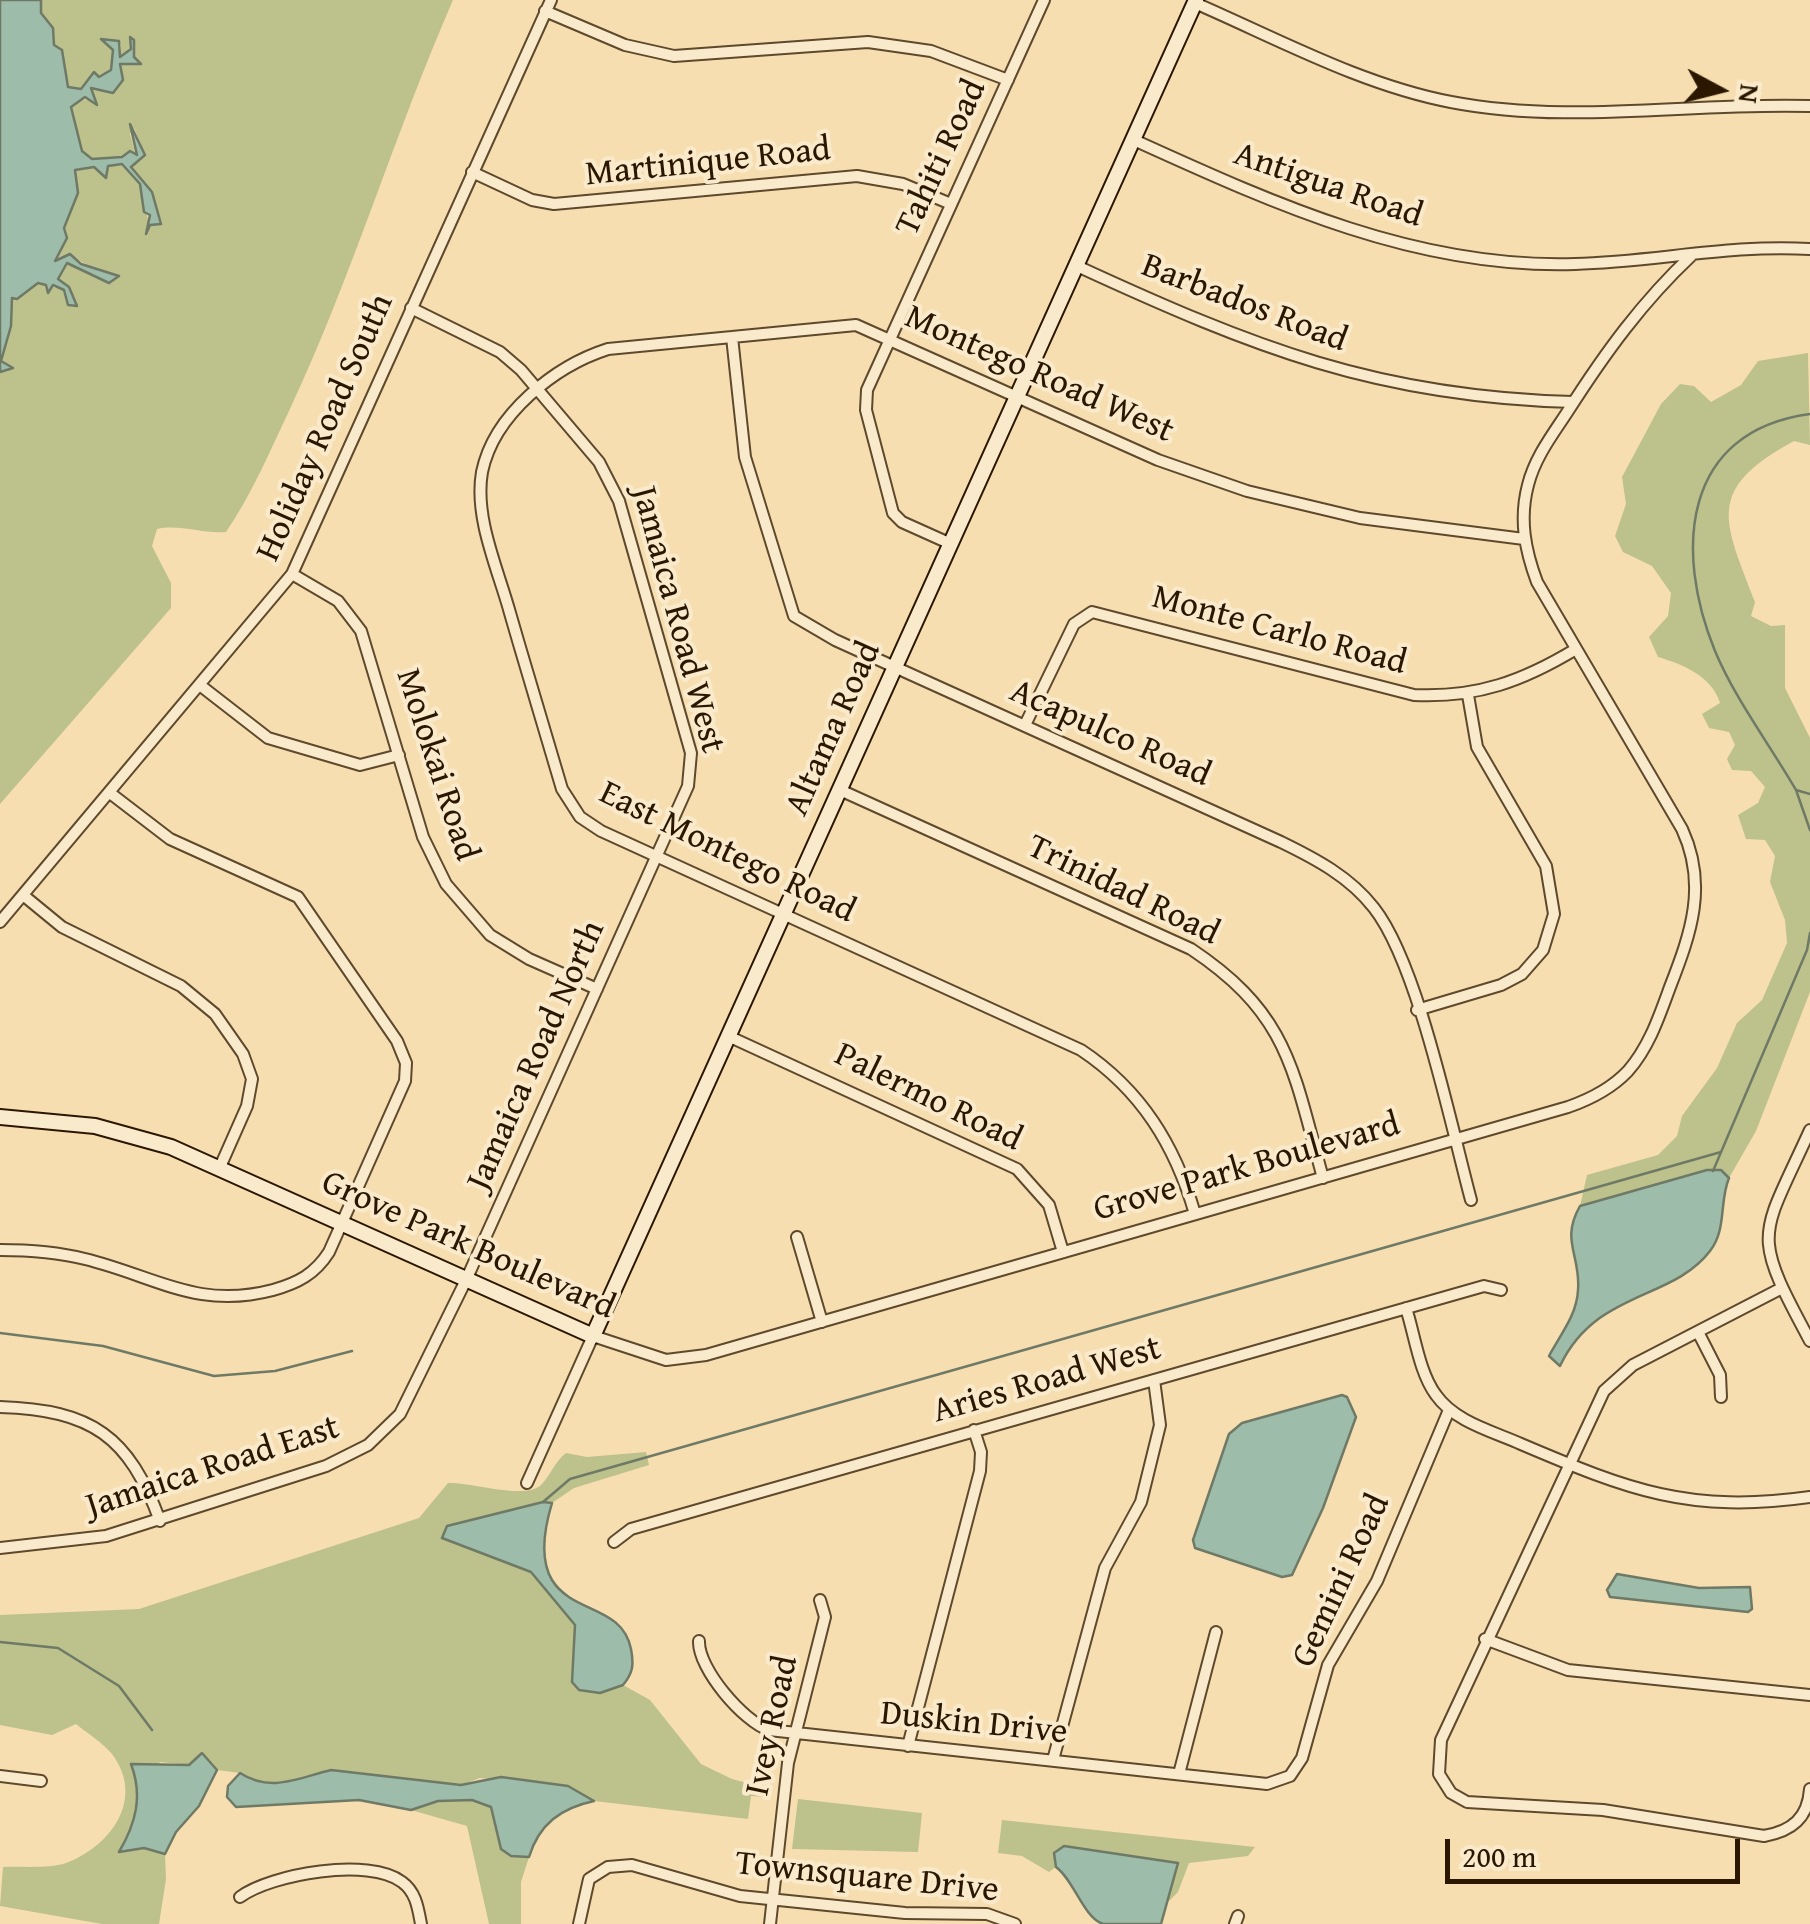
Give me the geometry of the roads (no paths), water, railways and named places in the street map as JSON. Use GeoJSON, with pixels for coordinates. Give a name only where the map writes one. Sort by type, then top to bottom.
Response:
{"type":"FeatureCollection","features":[{"type":"Feature","properties":{"kind":"street","name":"Tahiti Road"},"geometry":{"type":"LineString","coordinates":[[951,544],[902,522],[887,501],[865,400],[1044,0]]}},
{"type":"Feature","properties":{"kind":"street"},"geometry":{"type":"LineString","coordinates":[[1196,2],[1384,83],[1450,102],[1568,113],[1699,106],[1810,106]]}},
{"type":"Feature","properties":{"kind":"street","name":"Altama Road"},"geometry":{"type":"LineString","coordinates":[[526,1483],[1196,2]]}},
{"type":"Feature","properties":{"kind":"street"},"geometry":{"type":"LineString","coordinates":[[548,6],[624,45],[674,56],[868,42],[931,51],[1008,80]]}},
{"type":"Feature","properties":{"kind":"street","name":"Holiday Road South"},"geometry":{"type":"LineString","coordinates":[[0,922],[292,574],[548,6]]}},
{"type":"Feature","properties":{"kind":"street","name":"Antigua Road"},"geometry":{"type":"LineString","coordinates":[[1134,140],[1295,211],[1404,246],[1466,257],[1574,264],[1742,248],[1810,249]]}},
{"type":"Feature","properties":{"kind":"street","name":"Martinique Road"},"geometry":{"type":"LineString","coordinates":[[472,172],[532,200],[554,204],[857,176],[903,184],[952,204]]}},
{"type":"Feature","properties":{"kind":"street","name":"Grove Park Boulevard"},"geometry":{"type":"LineString","coordinates":[[0,1116],[95,1126],[171,1146],[593,1336],[643,1355],[688,1359],[1568,1107],[1614,1084],[1645,1047],[1692,927],[1696,887],[1686,838],[1537,582],[1524,538],[1529,482],[1574,402],[1632,316],[1692,254]]}},
{"type":"Feature","properties":{"kind":"street","name":"Barbados Road"},"geometry":{"type":"LineString","coordinates":[[1077,266],[1243,340],[1322,367],[1448,394],[1574,402]]}},
{"type":"Feature","properties":{"kind":"street","name":"Jamaica Road West"},"geometry":{"type":"LineString","coordinates":[[411,308],[490,346],[537,390],[611,481],[692,753],[688,786],[656,856]]}},
{"type":"Feature","properties":{"kind":"street","name":"Montego Road West"},"geometry":{"type":"LineString","coordinates":[[537,390],[576,362],[608,349],[846,324],[890,339],[1158,460],[1247,491],[1360,518],[1524,538]]}},
{"type":"Feature","properties":{"kind":"street","name":"Acapulco Road"},"geometry":{"type":"LineString","coordinates":[[732,337],[746,457],[794,616],[806,626],[1281,842],[1338,874],[1374,908],[1390,933],[1417,1010],[1471,1200]]}},
{"type":"Feature","properties":{"kind":"street","name":"East Montego Road"},"geometry":{"type":"LineString","coordinates":[[537,390],[501,428],[487,455],[480,488],[483,519],[565,796],[595,828],[1056,1037],[1104,1066],[1128,1088],[1160,1130],[1185,1178],[1195,1214]]}},
{"type":"Feature","properties":{"kind":"street","name":"Molokai Road"},"geometry":{"type":"LineString","coordinates":[[292,574],[338,600],[361,631],[434,862],[462,905],[510,948],[597,989]]}},
{"type":"Feature","properties":{"kind":"street","name":"Monte Carlo Road"},"geometry":{"type":"LineString","coordinates":[[1025,725],[1074,624],[1100,612],[1396,693],[1468,695],[1514,683],[1576,649]]}},
{"type":"Feature","properties":{"kind":"street"},"geometry":{"type":"LineString","coordinates":[[201,686],[268,738],[360,765],[399,756]]}},
{"type":"Feature","properties":{"kind":"street"},"geometry":{"type":"LineString","coordinates":[[1417,1010],[1522,974],[1543,950],[1554,914],[1546,866],[1477,747],[1468,695]]}},
{"type":"Feature","properties":{"kind":"street","name":"Trinidad Road"},"geometry":{"type":"LineString","coordinates":[[840,790],[1191,949],[1231,976],[1280,1034],[1322,1178]]}},
{"type":"Feature","properties":{"kind":"street"},"geometry":{"type":"LineString","coordinates":[[0,1250],[64,1254],[178,1292],[232,1297],[270,1291],[308,1276],[330,1252],[403,1087],[402,1050],[298,897],[170,839],[110,793]]}},
{"type":"Feature","properties":{"kind":"street","name":"Jamaica Road North"},"geometry":{"type":"LineString","coordinates":[[467,1278],[656,856]]}},
{"type":"Feature","properties":{"kind":"street"},"geometry":{"type":"LineString","coordinates":[[23,895],[62,927],[182,986],[215,1014],[244,1054],[252,1078],[247,1106],[220,1166]]}},
{"type":"Feature","properties":{"kind":"street","name":"Palermo Road"},"geometry":{"type":"LineString","coordinates":[[728,1036],[1017,1169],[1048,1205],[1063,1252]]}},
{"type":"Feature","properties":{"kind":"street"},"geometry":{"type":"LineString","coordinates":[[1810,1130],[1768,1220],[1769,1258],[1810,1341]]}},
{"type":"Feature","properties":{"kind":"street"},"geometry":{"type":"LineString","coordinates":[[797,1237],[822,1322]]}},
{"type":"Feature","properties":{"kind":"street","name":"Jamaica Road East"},"geometry":{"type":"LineString","coordinates":[[0,1548],[106,1536],[160,1521],[326,1466],[368,1445],[414,1394],[467,1278]]}},
{"type":"Feature","properties":{"kind":"street","name":"Aries Road West"},"geometry":{"type":"LineString","coordinates":[[614,1542],[631,1529],[974,1430],[1484,1286],[1501,1290]]}},
{"type":"Feature","properties":{"kind":"street"},"geometry":{"type":"LineString","coordinates":[[1782,1288],[1616,1378],[1596,1403],[1485,1638],[1438,1749],[1439,1774],[1451,1792],[1475,1803],[1602,1810],[1764,1836],[1792,1827],[1809,1804],[1810,1788]]}},
{"type":"Feature","properties":{"kind":"street"},"geometry":{"type":"LineString","coordinates":[[1406,1308],[1428,1382],[1449,1410],[1627,1488],[1689,1502],[1749,1504],[1810,1497]]}},
{"type":"Feature","properties":{"kind":"street"},"geometry":{"type":"LineString","coordinates":[[1698,1332],[1720,1375],[1721,1397]]}},
{"type":"Feature","properties":{"kind":"street"},"geometry":{"type":"LineString","coordinates":[[1053,1760],[1105,1568],[1141,1502],[1160,1425],[1154,1380]]}},
{"type":"Feature","properties":{"kind":"street"},"geometry":{"type":"LineString","coordinates":[[0,1407],[58,1415],[101,1431],[118,1443],[144,1478],[160,1521]]}},
{"type":"Feature","properties":{"kind":"street","name":"Gemini Road"},"geometry":{"type":"LineString","coordinates":[[1290,1776],[1302,1758],[1328,1665],[1377,1581],[1449,1410]]}},
{"type":"Feature","properties":{"kind":"street"},"geometry":{"type":"LineString","coordinates":[[908,1746],[980,1471],[981,1452],[974,1430]]}},
{"type":"Feature","properties":{"kind":"street","name":"Ivey Road"},"geometry":{"type":"LineString","coordinates":[[770,1924],[795,1733],[824,1617],[820,1600]]}},
{"type":"Feature","properties":{"kind":"street"},"geometry":{"type":"LineString","coordinates":[[1179,1774],[1216,1632]]}},
{"type":"Feature","properties":{"kind":"street"},"geometry":{"type":"LineString","coordinates":[[1485,1638],[1568,1670],[1810,1695]]}},
{"type":"Feature","properties":{"kind":"street","name":"Duskin Drive"},"geometry":{"type":"LineString","coordinates":[[699,1641],[702,1660],[742,1715],[756,1726],[1267,1784],[1290,1776]]}},
{"type":"Feature","properties":{"kind":"street"},"geometry":{"type":"LineString","coordinates":[[0,1776],[41,1780]]}},
{"type":"Feature","properties":{"kind":"street","name":"Townsquare Drive"},"geometry":{"type":"LineString","coordinates":[[579,1924],[584,1888],[597,1872],[620,1865],[648,1867],[725,1892],[772,1900],[904,1919],[987,1914],[1015,1924]]}},
{"type":"Feature","properties":{"kind":"street"},"geometry":{"type":"LineString","coordinates":[[240,1896],[270,1880],[336,1871],[384,1873],[404,1883],[413,1894],[421,1924]]}},
{"type":"Feature","properties":{"kind":"waterway"},"geometry":{"type":"LineString","coordinates":[[1810,414],[1767,425],[1735,444],[1713,470],[1699,501],[1693,537],[1702,613],[1723,669],[1796,790],[1810,794]]}},
{"type":"Feature","properties":{"kind":"waterway"},"geometry":{"type":"LineString","coordinates":[[1796,790],[1810,830]]}},
{"type":"Feature","properties":{"kind":"waterway"},"geometry":{"type":"LineString","coordinates":[[1713,1171],[1807,950],[1810,933]]}},
{"type":"Feature","properties":{"kind":"waterway"},"geometry":{"type":"LineString","coordinates":[[543,1502],[570,1479],[1721,1152]]}},
{"type":"Feature","properties":{"kind":"waterway"},"geometry":{"type":"LineString","coordinates":[[0,1333],[103,1346],[214,1376],[275,1371],[352,1351]]}},
{"type":"Feature","properties":{"kind":"waterway"},"geometry":{"type":"LineString","coordinates":[[0,1642],[58,1648],[119,1686],[152,1730]]}}]}
